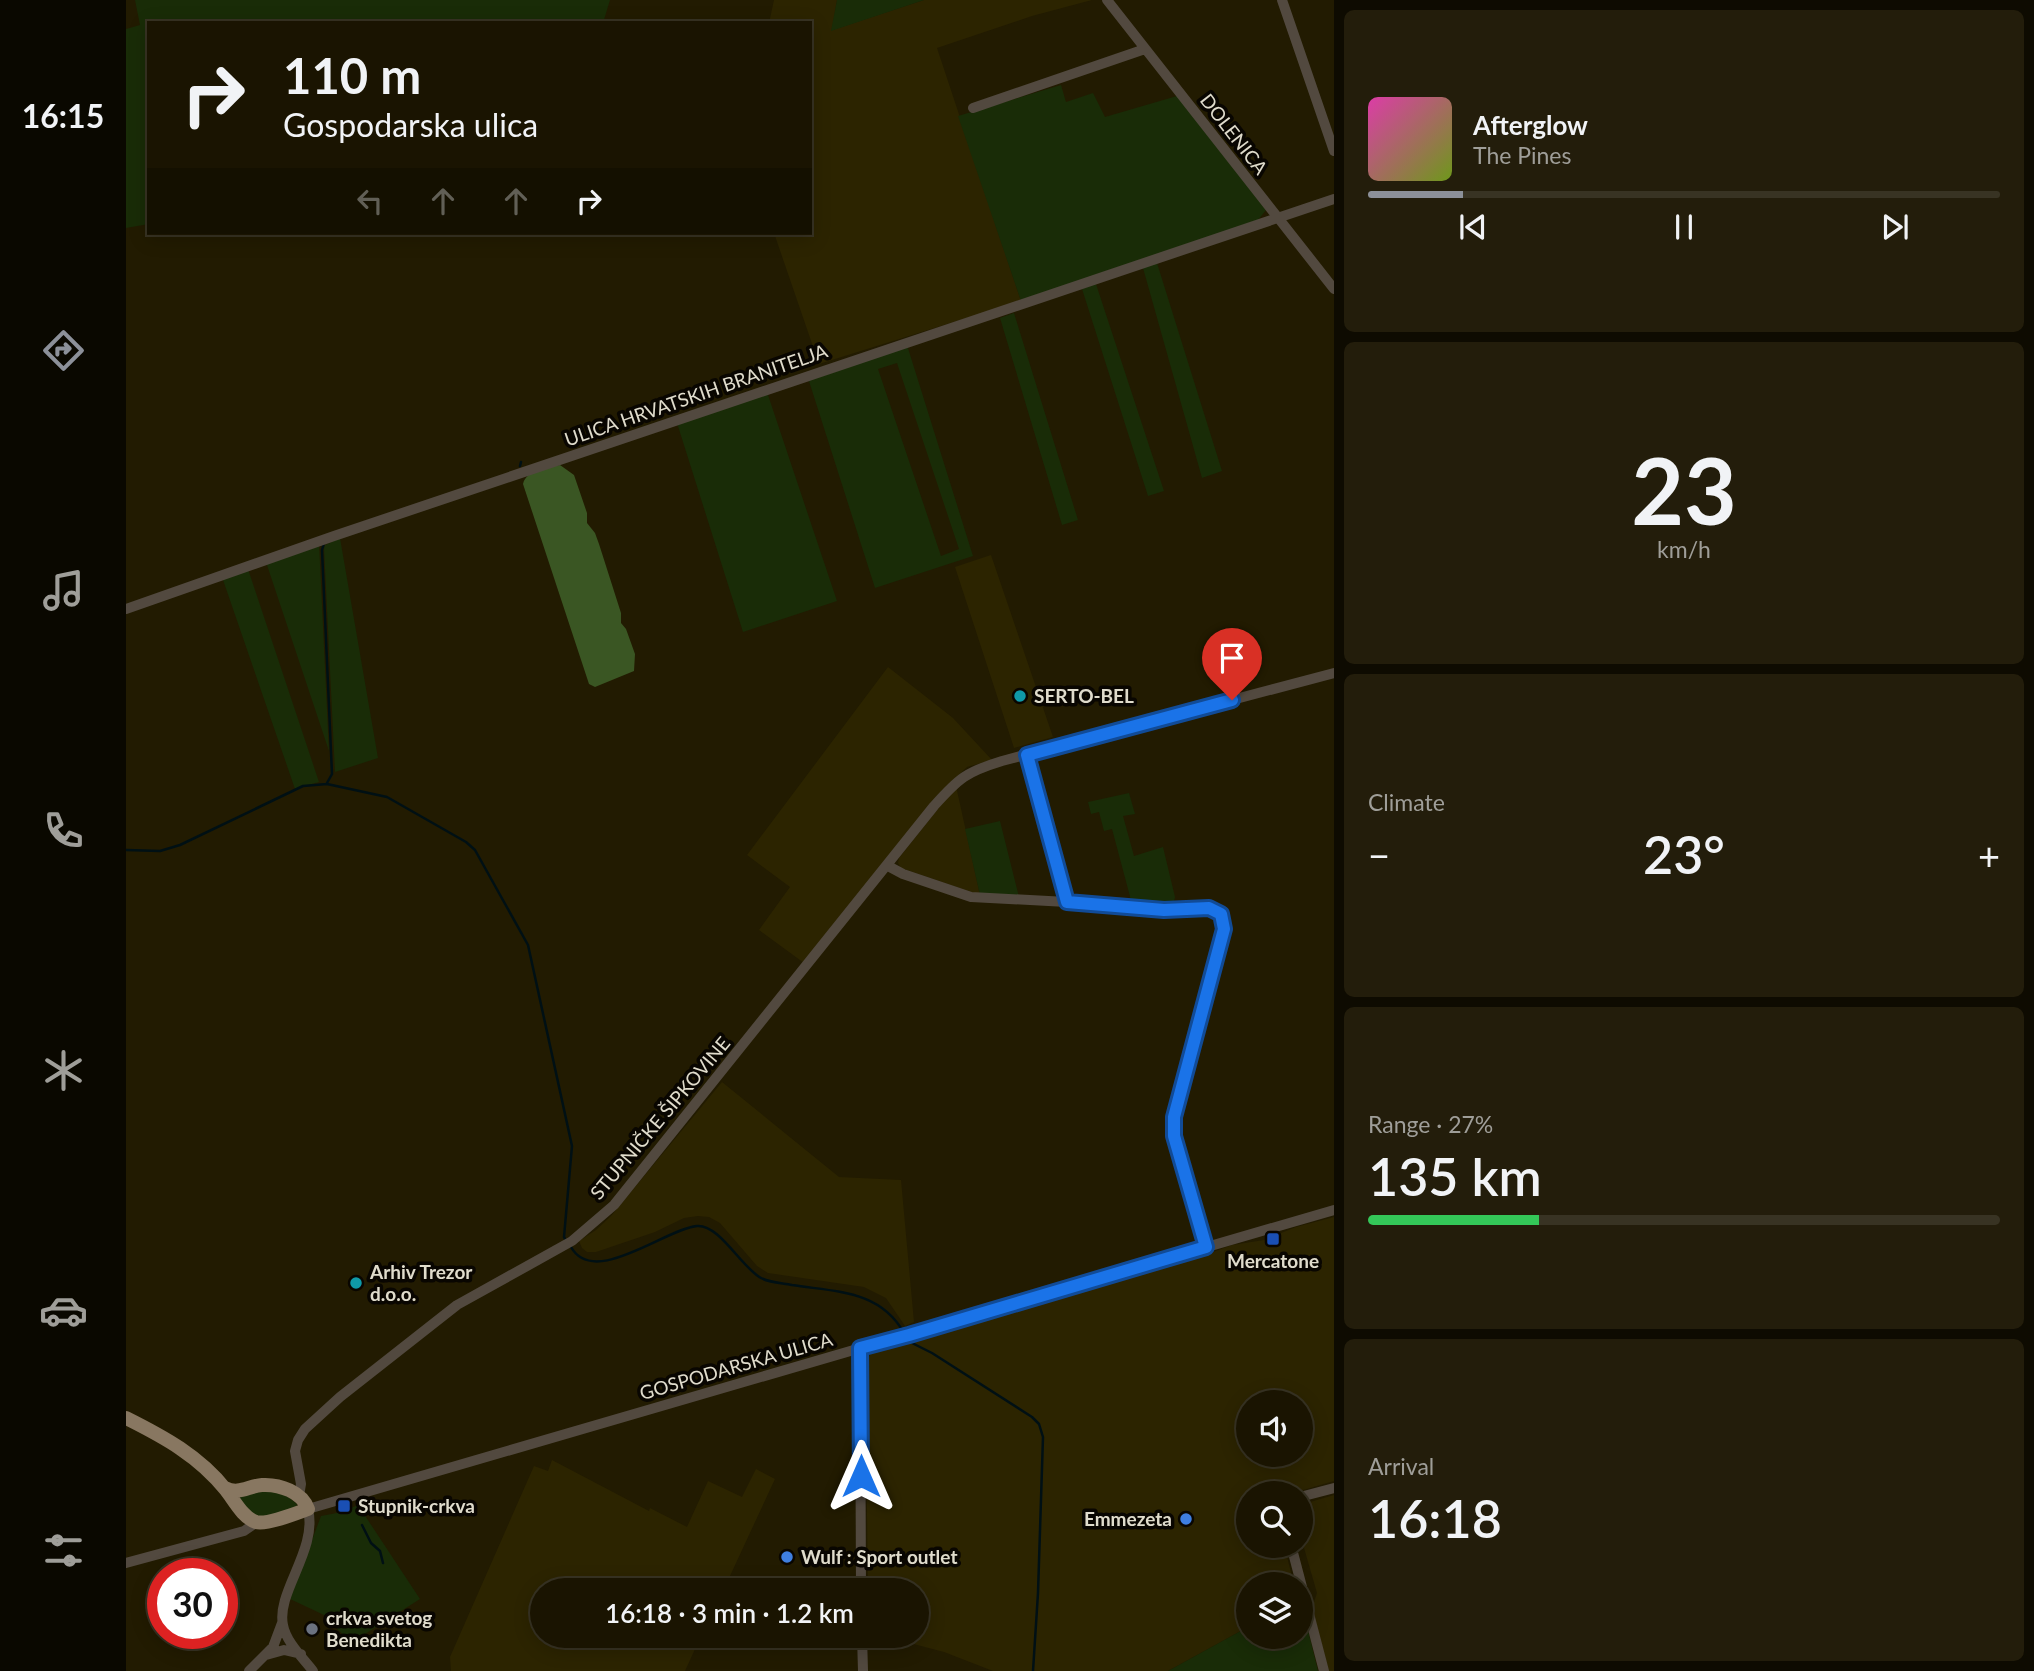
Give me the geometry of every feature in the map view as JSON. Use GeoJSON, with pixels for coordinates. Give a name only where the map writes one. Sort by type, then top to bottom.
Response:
{"type":"FeatureCollection","features":[{"type":"Feature","properties":{"kind":"main road"},"geometry":{"type":"LineString","coordinates":[[126,1418],[177,1445],[225,1488],[247,1516],[257,1522],[308,1509],[299,1496],[281,1487],[262,1485],[236,1492],[225,1488]]}},
{"type":"Feature","properties":{"kind":"street","name":"DOLENICA"},"geometry":{"type":"LineString","coordinates":[[1107,0],[1334,289]]}},
{"type":"Feature","properties":{"kind":"street"},"geometry":{"type":"LineString","coordinates":[[1282,0],[1334,151]]}},
{"type":"Feature","properties":{"kind":"street"},"geometry":{"type":"LineString","coordinates":[[973,108],[1145,49]]}},
{"type":"Feature","properties":{"kind":"street","name":"ULICA HRVATSKIH BRANITELJA"},"geometry":{"type":"LineString","coordinates":[[126,609],[347,531],[1334,199]]}},
{"type":"Feature","properties":{"kind":"street","name":"STUPNIČKE ŠIPKOVINE"},"geometry":{"type":"LineString","coordinates":[[299,1496],[301,1491],[295,1451],[305,1429],[340,1396],[457,1305],[568,1243],[614,1205],[934,806],[962,777],[976,769],[1334,673]]}},
{"type":"Feature","properties":{"kind":"street"},"geometry":{"type":"LineString","coordinates":[[1027,755],[1067,902]]}},
{"type":"Feature","properties":{"kind":"street"},"geometry":{"type":"LineString","coordinates":[[888,866],[902,874],[971,897],[1164,910],[1209,908],[1217,911],[1222,917],[1224,929],[1174,1117],[1174,1136],[1206,1247]]}},
{"type":"Feature","properties":{"kind":"street","name":"GOSPODARSKA ULICA"},"geometry":{"type":"LineString","coordinates":[[308,1509],[1334,1210]]}},
{"type":"Feature","properties":{"kind":"street"},"geometry":{"type":"LineString","coordinates":[[860,1348],[861,1578]]}},
{"type":"Feature","properties":{"kind":"street"},"geometry":{"type":"LineString","coordinates":[[1313,1494],[1334,1488]]}},
{"type":"Feature","properties":{"kind":"street"},"geometry":{"type":"LineString","coordinates":[[249,1671],[278,1639],[285,1604],[310,1531],[308,1509]]}},
{"type":"Feature","properties":{"kind":"street"},"geometry":{"type":"LineString","coordinates":[[126,1563],[244,1531],[257,1522]]}},
{"type":"Feature","properties":{"kind":"street"},"geometry":{"type":"LineString","coordinates":[[1294,1558],[1324,1671]]}},
{"type":"Feature","properties":{"kind":"street"},"geometry":{"type":"LineString","coordinates":[[282,1623],[313,1671]]}},
{"type":"Feature","properties":{"kind":"street"},"geometry":{"type":"LineString","coordinates":[[862,1648],[863,1671]]}},
{"type":"Feature","properties":{"kind":"street"},"geometry":{"type":"LineString","coordinates":[[266,1655],[284,1650],[300,1654]]}},
{"type":"Feature","properties":{"kind":"shaded area"},"geometry":{"type":"Polygon","coordinates":[[[774,0],[837,0],[832,30],[924,0],[1092,0],[1032,16],[937,48],[1021,301],[819,364],[775,235],[812,235],[812,21],[769,21],[774,0]]]}},
{"type":"Feature","properties":{"kind":"shaded area"},"geometry":{"type":"Polygon","coordinates":[[[991,555],[1053,737],[1014,748],[955,567],[991,555]]]}},
{"type":"Feature","properties":{"kind":"shaded area"},"geometry":{"type":"Polygon","coordinates":[[[888,667],[953,718],[992,760],[967,767],[940,793],[804,963],[759,930],[790,887],[747,855],[888,667]]]}},
{"type":"Feature","properties":{"kind":"shaded area"},"geometry":{"type":"Polygon","coordinates":[[[956,786],[980,895],[901,868],[898,863],[899,858],[956,786]]]}},
{"type":"Feature","properties":{"kind":"shaded area"},"geometry":{"type":"Polygon","coordinates":[[[722,1082],[839,1177],[901,1180],[914,1322],[905,1326],[886,1298],[864,1287],[768,1273],[757,1266],[720,1223],[709,1217],[684,1218],[655,1232],[596,1252],[587,1252],[582,1248],[579,1241],[611,1216],[722,1082]]]}},
{"type":"Feature","properties":{"kind":"shaded area"},"geometry":{"type":"Polygon","coordinates":[[[1334,1217],[1334,1481],[1313,1487],[1313,1481],[1236,1481],[1236,1558],[1287,1558],[1291,1572],[1236,1572],[1236,1634],[1168,1671],[993,1671],[929,1648],[929,1578],[868,1578],[865,1363],[872,1352],[1093,1285],[1194,1259],[1232,1245],[1264,1240],[1296,1227],[1334,1217]]]}},
{"type":"Feature","properties":{"kind":"shaded area"},"geometry":{"type":"Polygon","coordinates":[[[552,1460],[649,1511],[650,1508],[687,1527],[708,1481],[742,1497],[756,1469],[775,1479],[729,1578],[530,1578],[530,1648],[696,1648],[685,1671],[451,1671],[450,1657],[534,1466],[548,1471],[552,1460]]]}},
{"type":"Feature","properties":{"kind":"shaded area"},"geometry":{"type":"Polygon","coordinates":[[[1334,1495],[1334,1671],[1329,1671],[1313,1612],[1317,1593],[1307,1558],[1313,1558],[1313,1501],[1334,1495]]]}},
{"type":"Feature","properties":{"kind":"green space"},"geometry":{"type":"Polygon","coordinates":[[[135,0],[610,0],[604,21],[147,21],[147,224],[126,228],[126,29],[140,25],[135,0]]]}},
{"type":"Feature","properties":{"kind":"green space"},"geometry":{"type":"Polygon","coordinates":[[[837,0],[924,0],[831,31],[837,0]]]}},
{"type":"Feature","properties":{"kind":"green space"},"geometry":{"type":"Polygon","coordinates":[[[1061,85],[1066,102],[1093,93],[1105,117],[1177,96],[1266,210],[1258,220],[1021,301],[958,116],[1061,85]]]}},
{"type":"Feature","properties":{"kind":"green space"},"geometry":{"type":"Polygon","coordinates":[[[1157,263],[1222,471],[1202,478],[1143,268],[1157,263]]]}},
{"type":"Feature","properties":{"kind":"green space"},"geometry":{"type":"Polygon","coordinates":[[[1096,284],[1164,491],[1148,496],[1082,289],[1096,284]]]}},
{"type":"Feature","properties":{"kind":"green space"},"geometry":{"type":"Polygon","coordinates":[[[1014,313],[1078,520],[1062,525],[1000,318],[1014,313]]]}},
{"type":"Feature","properties":{"kind":"green space"},"geometry":{"type":"Polygon","coordinates":[[[907,345],[973,556],[875,588],[808,378],[907,345]],[[897,363],[878,369],[941,556],[959,549],[897,363]]]}},
{"type":"Feature","properties":{"kind":"green space"},"geometry":{"type":"Polygon","coordinates":[[[767,392],[837,601],[743,632],[677,423],[767,392]]]}},
{"type":"Feature","properties":{"kind":"green space"},"geometry":{"type":"Polygon","coordinates":[[[560,465],[574,475],[587,513],[587,523],[595,533],[621,613],[621,623],[635,654],[634,671],[595,687],[589,684],[523,484],[533,472],[560,465]]]}},
{"type":"Feature","properties":{"kind":"green space"},"geometry":{"type":"Polygon","coordinates":[[[340,538],[378,758],[335,772],[324,548],[340,538]]]}},
{"type":"Feature","properties":{"kind":"green space"},"geometry":{"type":"Polygon","coordinates":[[[319,543],[329,751],[266,562],[319,543]]]}},
{"type":"Feature","properties":{"kind":"green space"},"geometry":{"type":"Polygon","coordinates":[[[248,569],[319,782],[295,789],[222,577],[248,569]]]}},
{"type":"Feature","properties":{"kind":"green space"},"geometry":{"type":"Polygon","coordinates":[[[1129,793],[1135,814],[1123,816],[1134,856],[1163,847],[1175,897],[1173,906],[1132,904],[1112,829],[1104,831],[1099,812],[1091,814],[1088,802],[1129,793]]]}},
{"type":"Feature","properties":{"kind":"green space"},"geometry":{"type":"Polygon","coordinates":[[[1000,821],[1019,897],[980,895],[965,829],[1000,821]]]}},
{"type":"Feature","properties":{"kind":"green space"},"geometry":{"type":"Polygon","coordinates":[[[259,1490],[283,1493],[297,1504],[296,1507],[270,1517],[254,1517],[239,1500],[241,1496],[259,1490]]]}},
{"type":"Feature","properties":{"kind":"green space"},"geometry":{"type":"Polygon","coordinates":[[[358,1505],[420,1599],[351,1643],[324,1615],[290,1599],[321,1516],[342,1512],[358,1505]]]}},
{"type":"Feature","properties":{"kind":"green space"},"geometry":{"type":"Polygon","coordinates":[[[1236,1634],[1236,1649],[1313,1649],[1318,1671],[1168,1671],[1236,1634]]]}},
{"type":"Feature","properties":{"kind":"waterway"},"geometry":{"type":"LineString","coordinates":[[520,466],[521,462]]}},
{"type":"Feature","properties":{"kind":"waterway"},"geometry":{"type":"LineString","coordinates":[[324,543],[322,550],[332,774],[327,783]]}},
{"type":"Feature","properties":{"kind":"waterway"},"geometry":{"type":"LineString","coordinates":[[126,850],[160,851],[180,845],[303,786],[327,784],[387,797],[466,842],[475,850],[528,945],[572,1146],[564,1237],[567,1242]]}},
{"type":"Feature","properties":{"kind":"waterway"},"geometry":{"type":"LineString","coordinates":[[571,1247],[582,1258],[596,1261],[613,1259],[683,1229],[705,1227],[722,1239],[753,1273],[761,1278],[776,1283],[840,1292],[870,1301],[883,1308],[904,1333]]}},
{"type":"Feature","properties":{"kind":"waterway"},"geometry":{"type":"LineString","coordinates":[[908,1338],[1039,1424],[1043,1437],[1033,1671]]}},
{"type":"Feature","properties":{"kind":"waterway"},"geometry":{"type":"LineString","coordinates":[[362,1525],[371,1543],[380,1551],[383,1563]]}},
{"type":"Feature","properties":{"kind":"place","name":"SERTO-BEL"},"geometry":{"type":"Point","coordinates":[1020,696]}},
{"type":"Feature","properties":{"kind":"place","name":"Mercatone"},"geometry":{"type":"Point","coordinates":[1273,1239]}},
{"type":"Feature","properties":{"kind":"place","name":"Arhiv Trezor d.o.o."},"geometry":{"type":"Point","coordinates":[356,1283]}},
{"type":"Feature","properties":{"kind":"place","name":"Stupnik-crkva"},"geometry":{"type":"Point","coordinates":[344,1506]}},
{"type":"Feature","properties":{"kind":"place","name":"Emmezeta"},"geometry":{"type":"Point","coordinates":[1186,1519]}},
{"type":"Feature","properties":{"kind":"place","name":"Wulf : Sport outlet"},"geometry":{"type":"Point","coordinates":[787,1557]}},
{"type":"Feature","properties":{"kind":"place","name":"crkva svetog Benedikta"},"geometry":{"type":"Point","coordinates":[312,1629]}},
{"type":"Feature","properties":{"kind":"route"},"geometry":{"type":"LineString","coordinates":[[861,1476],[860,1348],[1206,1247],[1174,1136],[1174,1117],[1224,929],[1223,919],[1221,914],[1209,908],[1184,911],[1067,902],[1027,755],[1232,700]]}}]}
